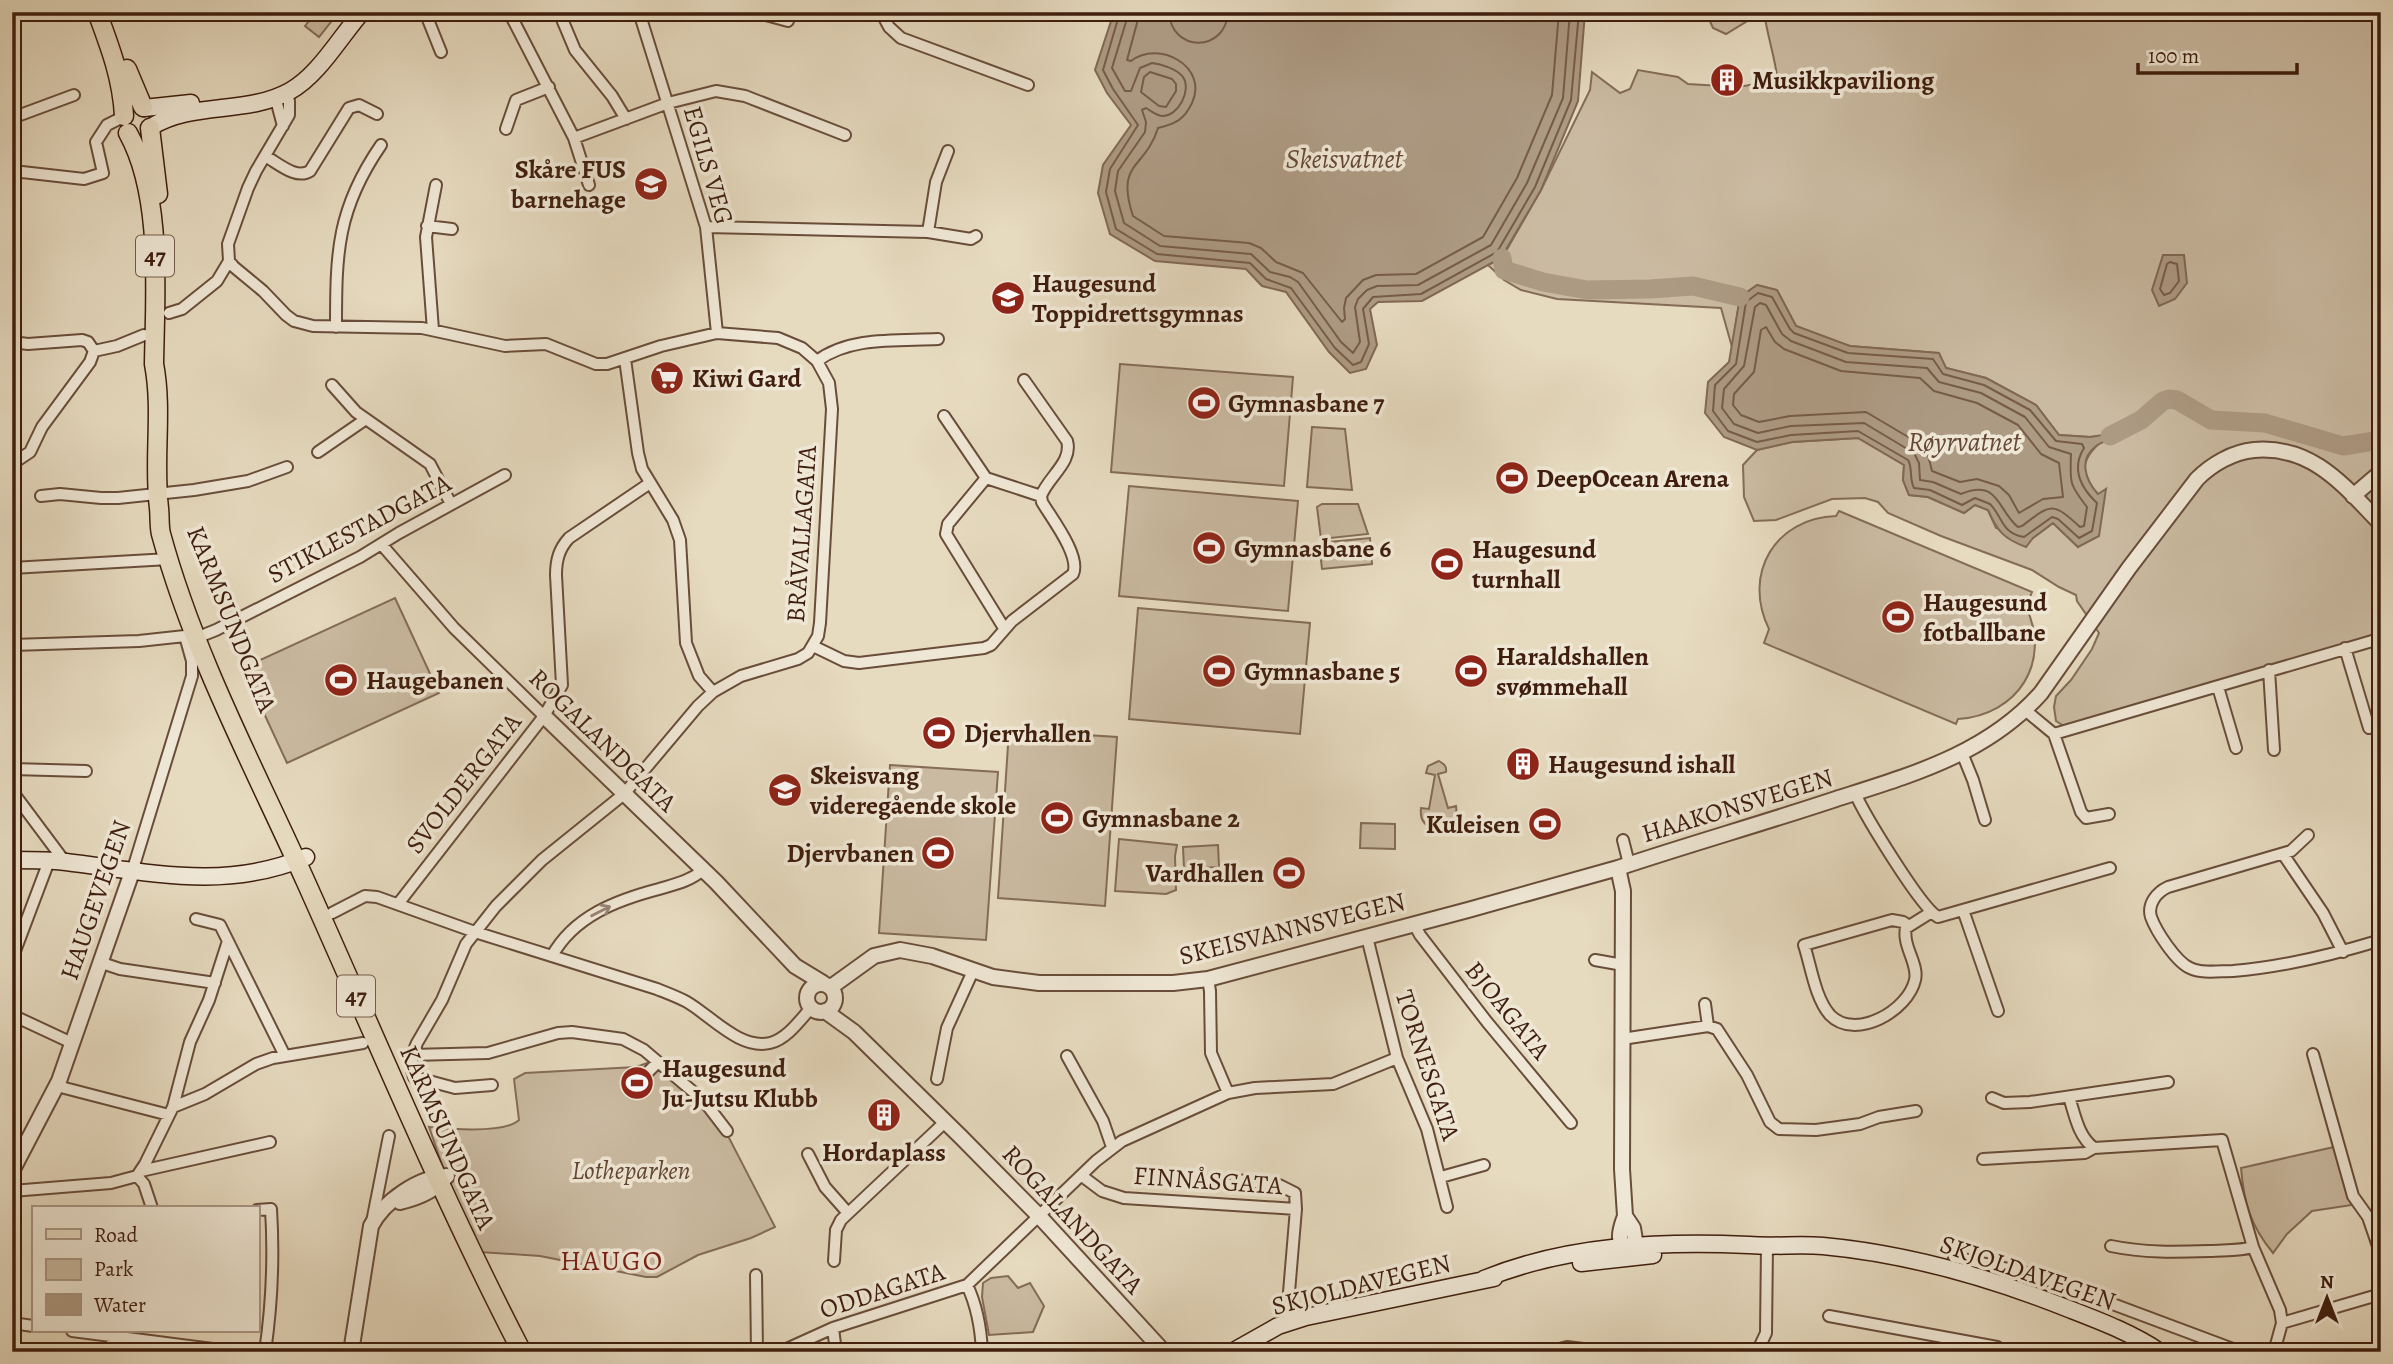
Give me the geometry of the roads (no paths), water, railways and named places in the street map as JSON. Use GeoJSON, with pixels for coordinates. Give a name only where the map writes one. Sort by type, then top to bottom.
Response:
{"type":"FeatureCollection","features":[{"type":"Feature","properties":{"kind":"main road","name":"47"},"geometry":{"type":"LineString","coordinates":[[97,12],[119,72],[126,124],[144,176],[152,222],[156,268],[158,502]]}},
{"type":"Feature","properties":{"kind":"main road","name":"47"},"geometry":{"type":"LineString","coordinates":[[108,12],[134,90],[151,116],[163,254],[162,364],[158,382]]}},
{"type":"Feature","properties":{"kind":"main road"},"geometry":{"type":"LineString","coordinates":[[277,96],[132,107],[126,124],[138,136],[164,119],[185,112],[241,106],[277,96],[303,83],[362,12]]}},
{"type":"Feature","properties":{"kind":"main road","name":"KARMSUNDGATA"},"geometry":{"type":"LineString","coordinates":[[158,502],[160,531],[195,636],[301,859],[442,1179],[532,1352]]}},
{"type":"Feature","properties":{"kind":"main road","name":"KARMSUNDGATA"},"geometry":{"type":"LineString","coordinates":[[158,502],[195,636]]}},
{"type":"Feature","properties":{"kind":"main road"},"geometry":{"type":"LineString","coordinates":[[12,860],[52,861],[132,872],[202,877],[267,870],[301,859]]}},
{"type":"Feature","properties":{"kind":"main road","name":"KARMSUNDGATA"},"geometry":{"type":"LineString","coordinates":[[301,859],[332,914],[478,1269],[522,1352]]}},
{"type":"Feature","properties":{"kind":"main road","name":"SKJOLDAVEGEN"},"geometry":{"type":"LineString","coordinates":[[1232,1352],[1289,1322],[1484,1279],[1558,1256],[1728,1243],[1852,1249],[1952,1268],[2088,1317],[2160,1352]]}},
{"type":"Feature","properties":{"kind":"street"},"geometry":{"type":"LineString","coordinates":[[425,12],[441,52]]}},
{"type":"Feature","properties":{"kind":"street"},"geometry":{"type":"LineString","coordinates":[[509,12],[573,138],[589,185]]}},
{"type":"Feature","properties":{"kind":"street"},"geometry":{"type":"LineString","coordinates":[[559,12],[575,50],[612,96],[626,119]]}},
{"type":"Feature","properties":{"kind":"street","name":"EGILS VEG"},"geometry":{"type":"LineString","coordinates":[[639,12],[706,228],[717,333]]}},
{"type":"Feature","properties":{"kind":"street"},"geometry":{"type":"LineString","coordinates":[[755,12],[788,21]]}},
{"type":"Feature","properties":{"kind":"street"},"geometry":{"type":"LineString","coordinates":[[881,12],[889,27],[901,38],[1025,80]]}},
{"type":"Feature","properties":{"kind":"street"},"geometry":{"type":"LineString","coordinates":[[506,129],[516,100],[549,87]]}},
{"type":"Feature","properties":{"kind":"street"},"geometry":{"type":"LineString","coordinates":[[573,138],[668,103],[709,92],[729,92],[845,135]]}},
{"type":"Feature","properties":{"kind":"street"},"geometry":{"type":"LineString","coordinates":[[12,118],[74,95]]}},
{"type":"Feature","properties":{"kind":"street"},"geometry":{"type":"LineString","coordinates":[[277,96],[282,126],[252,179],[227,253],[234,267],[294,321],[313,326],[408,327],[505,346],[546,344],[596,364],[625,359],[661,346],[717,333],[778,338],[802,348],[817,361],[830,351],[849,345],[938,339]]}},
{"type":"Feature","properties":{"kind":"street"},"geometry":{"type":"LineString","coordinates":[[265,156],[297,174],[306,174],[349,108],[359,105],[377,114]]}},
{"type":"Feature","properties":{"kind":"street"},"geometry":{"type":"LineString","coordinates":[[12,173],[50,174],[74,179],[103,173],[96,142],[99,136],[126,124]]}},
{"type":"Feature","properties":{"kind":"street"},"geometry":{"type":"LineString","coordinates":[[336,327],[342,224],[361,177],[381,145]]}},
{"type":"Feature","properties":{"kind":"street"},"geometry":{"type":"LineString","coordinates":[[928,232],[936,182],[948,151]]}},
{"type":"Feature","properties":{"kind":"street"},"geometry":{"type":"LineString","coordinates":[[433,330],[427,226],[436,185]]}},
{"type":"Feature","properties":{"kind":"street"},"geometry":{"type":"LineString","coordinates":[[427,226],[452,229]]}},
{"type":"Feature","properties":{"kind":"street"},"geometry":{"type":"LineString","coordinates":[[706,228],[928,232],[971,239],[976,236]]}},
{"type":"Feature","properties":{"kind":"street"},"geometry":{"type":"LineString","coordinates":[[169,313],[181,309],[217,281],[229,261]]}},
{"type":"Feature","properties":{"kind":"street"},"geometry":{"type":"LineString","coordinates":[[94,351],[117,346],[144,335]]}},
{"type":"Feature","properties":{"kind":"street"},"geometry":{"type":"LineString","coordinates":[[12,342],[28,344],[82,340],[91,345],[94,351],[90,362],[42,427],[30,452],[12,464]]}},
{"type":"Feature","properties":{"kind":"street"},"geometry":{"type":"LineString","coordinates":[[625,359],[642,468],[677,528],[682,553],[686,643],[699,676],[713,692]]}},
{"type":"Feature","properties":{"kind":"street","name":"BRÅVALLAGATA"},"geometry":{"type":"LineString","coordinates":[[412,1055],[442,1000],[466,944],[496,906],[542,860],[624,794],[713,692],[741,676],[798,659],[813,646],[820,623],[832,409],[828,383],[817,361]]}},
{"type":"Feature","properties":{"kind":"street"},"geometry":{"type":"LineString","coordinates":[[1024,380],[1067,441],[1069,449],[1041,496]]}},
{"type":"Feature","properties":{"kind":"street"},"geometry":{"type":"LineString","coordinates":[[332,385],[356,412],[430,464],[451,504]]}},
{"type":"Feature","properties":{"kind":"street"},"geometry":{"type":"LineString","coordinates":[[813,646],[844,661],[859,663],[984,648],[991,645],[1004,628],[1073,574],[1076,566],[1074,556],[1041,496],[986,478],[944,416]]}},
{"type":"Feature","properties":{"kind":"street"},"geometry":{"type":"LineString","coordinates":[[318,452],[366,419]]}},
{"type":"Feature","properties":{"kind":"street","name":"HAAKONSVEGEN"},"geometry":{"type":"LineString","coordinates":[[1629,1250],[1633,1228],[1625,1216],[1622,1169],[1623,866],[1855,793],[1962,753],[1996,735],[2041,693],[2167,518],[2206,470],[2231,455],[2250,450],[2290,452],[2319,466],[2381,524]]}},
{"type":"Feature","properties":{"kind":"street"},"geometry":{"type":"LineString","coordinates":[[41,496],[60,494],[158,502],[230,485],[287,467]]}},
{"type":"Feature","properties":{"kind":"street"},"geometry":{"type":"LineString","coordinates":[[2353,496],[2381,472]]}},
{"type":"Feature","properties":{"kind":"street","name":"STIKLESTADGATA"},"geometry":{"type":"LineString","coordinates":[[195,636],[382,545],[505,475]]}},
{"type":"Feature","properties":{"kind":"street"},"geometry":{"type":"LineString","coordinates":[[986,478],[948,524],[946,534],[1004,628]]}},
{"type":"Feature","properties":{"kind":"street","name":"SVOLDERGATA"},"geometry":{"type":"LineString","coordinates":[[398,904],[559,694],[562,685],[555,575],[562,545],[650,483]]}},
{"type":"Feature","properties":{"kind":"street","name":"ROGALANDGATA"},"geometry":{"type":"LineString","coordinates":[[382,545],[491,666],[704,870],[795,966],[827,985]]}},
{"type":"Feature","properties":{"kind":"street"},"geometry":{"type":"LineString","coordinates":[[12,568],[169,559]]}},
{"type":"Feature","properties":{"kind":"street"},"geometry":{"type":"LineString","coordinates":[[12,645],[195,636]]}},
{"type":"Feature","properties":{"kind":"street","name":"HAUGEVEGEN"},"geometry":{"type":"LineString","coordinates":[[12,1171],[57,1086],[132,872],[192,676],[195,636]]}},
{"type":"Feature","properties":{"kind":"street"},"geometry":{"type":"LineString","coordinates":[[2054,734],[2379,639]]}},
{"type":"Feature","properties":{"kind":"street"},"geometry":{"type":"LineString","coordinates":[[2345,648],[2369,728]]}},
{"type":"Feature","properties":{"kind":"street"},"geometry":{"type":"LineString","coordinates":[[2269,670],[2274,750]]}},
{"type":"Feature","properties":{"kind":"street"},"geometry":{"type":"LineString","coordinates":[[2218,687],[2236,748]]}},
{"type":"Feature","properties":{"kind":"street"},"geometry":{"type":"LineString","coordinates":[[2025,710],[2054,734],[2081,812],[2086,818],[2109,814]]}},
{"type":"Feature","properties":{"kind":"street"},"geometry":{"type":"LineString","coordinates":[[1962,753],[1985,820]]}},
{"type":"Feature","properties":{"kind":"street"},"geometry":{"type":"LineString","coordinates":[[12,769],[86,771]]}},
{"type":"Feature","properties":{"kind":"street"},"geometry":{"type":"LineString","coordinates":[[12,791],[43,833],[52,861],[12,959]]}},
{"type":"Feature","properties":{"kind":"street"},"geometry":{"type":"LineString","coordinates":[[1855,793],[1879,837],[1930,913],[1938,917],[2110,868]]}},
{"type":"Feature","properties":{"kind":"street"},"geometry":{"type":"LineString","coordinates":[[43,833],[52,861]]}},
{"type":"Feature","properties":{"kind":"street"},"geometry":{"type":"LineString","coordinates":[[2308,835],[2291,851],[2283,854],[2163,889],[2154,898],[2150,915],[2173,953],[2182,964],[2193,970],[2215,972],[2274,968],[2381,940]]}},
{"type":"Feature","properties":{"kind":"street"},"geometry":{"type":"LineString","coordinates":[[1623,840],[1623,866]]}},
{"type":"Feature","properties":{"kind":"street"},"geometry":{"type":"LineString","coordinates":[[2283,854],[2323,912],[2343,952]]}},
{"type":"Feature","properties":{"kind":"street","name":"SKEISVANNSVEGEN"},"geometry":{"type":"LineString","coordinates":[[819,1005],[812,987],[827,985],[874,956],[893,951],[915,952],[973,971],[1016,981],[1066,985],[1173,983],[1208,979],[1623,866]]}},
{"type":"Feature","properties":{"kind":"street"},"geometry":{"type":"LineString","coordinates":[[552,956],[578,924],[591,915],[638,895],[688,881],[704,870]]}},
{"type":"Feature","properties":{"kind":"street"},"geometry":{"type":"LineString","coordinates":[[332,914],[365,896],[377,897],[475,932],[657,989],[684,1000],[738,1037],[750,1042],[769,1043],[786,1034],[835,994],[827,985]]}},
{"type":"Feature","properties":{"kind":"street"},"geometry":{"type":"LineString","coordinates":[[1963,910],[1998,1011]]}},
{"type":"Feature","properties":{"kind":"street"},"geometry":{"type":"LineString","coordinates":[[1909,926],[1892,920],[1804,945],[1820,998],[1830,1014],[1843,1024],[1855,1025],[1889,1016],[1909,994],[1916,980],[1905,932],[1909,926],[1930,913]]}},
{"type":"Feature","properties":{"kind":"street"},"geometry":{"type":"LineString","coordinates":[[196,919],[220,925],[285,1056]]}},
{"type":"Feature","properties":{"kind":"street","name":"BJOAGATA"},"geometry":{"type":"LineString","coordinates":[[1414,924],[1479,1012],[1571,1123]]}},
{"type":"Feature","properties":{"kind":"street","name":"TORNESGATA"},"geometry":{"type":"LineString","coordinates":[[1367,937],[1397,1058],[1426,1129],[1447,1206]]}},
{"type":"Feature","properties":{"kind":"street"},"geometry":{"type":"LineString","coordinates":[[139,1173],[171,1111],[190,1042],[204,1014],[228,941]]}},
{"type":"Feature","properties":{"kind":"street"},"geometry":{"type":"LineString","coordinates":[[1595,960],[1623,965]]}},
{"type":"Feature","properties":{"kind":"street"},"geometry":{"type":"LineString","coordinates":[[99,962],[120,969],[215,983]]}},
{"type":"Feature","properties":{"kind":"street","name":"ROGALANDGATA"},"geometry":{"type":"LineString","coordinates":[[795,966],[797,975],[819,1005],[854,1032],[1040,1217],[1164,1352]]}},
{"type":"Feature","properties":{"kind":"street"},"geometry":{"type":"LineString","coordinates":[[937,1079],[947,1028],[973,971]]}},
{"type":"Feature","properties":{"kind":"street"},"geometry":{"type":"LineString","coordinates":[[1208,979],[1211,1054],[1228,1093]]}},
{"type":"Feature","properties":{"kind":"street"},"geometry":{"type":"LineString","coordinates":[[1705,1004],[1708,1026]]}},
{"type":"Feature","properties":{"kind":"street"},"geometry":{"type":"LineString","coordinates":[[12,1015],[72,1043]]}},
{"type":"Feature","properties":{"kind":"street"},"geometry":{"type":"LineString","coordinates":[[1622,1040],[1708,1026],[1717,1029],[1747,1075],[1770,1122],[1779,1129],[1816,1130],[1860,1124],[1879,1117],[1916,1111]]}},
{"type":"Feature","properties":{"kind":"street"},"geometry":{"type":"LineString","coordinates":[[412,1055],[488,1053],[543,1037],[572,1032],[632,1042],[704,1101],[727,1131]]}},
{"type":"Feature","properties":{"kind":"street"},"geometry":{"type":"LineString","coordinates":[[57,1086],[171,1111],[256,1064],[285,1056],[363,1043]]}},
{"type":"Feature","properties":{"kind":"street"},"geometry":{"type":"LineString","coordinates":[[2313,1054],[2353,1196],[2368,1217],[2381,1255]]}},
{"type":"Feature","properties":{"kind":"street","name":"KARMSUNDGATA"},"geometry":{"type":"LineString","coordinates":[[412,1055],[415,1077],[455,1088],[492,1085]]}},
{"type":"Feature","properties":{"kind":"street","name":"FINNÅSGATA"},"geometry":{"type":"LineString","coordinates":[[1067,1056],[1103,1121],[1112,1147]]}},
{"type":"Feature","properties":{"kind":"street","name":"ODDAGATA"},"geometry":{"type":"LineString","coordinates":[[780,1352],[833,1328],[967,1285],[1112,1147],[1228,1093],[1255,1088],[1333,1084],[1397,1058]]}},
{"type":"Feature","properties":{"kind":"street"},"geometry":{"type":"LineString","coordinates":[[643,1077],[657,1063]]}},
{"type":"Feature","properties":{"kind":"street"},"geometry":{"type":"LineString","coordinates":[[1992,1098],[2004,1103],[2017,1102],[2168,1082]]}},
{"type":"Feature","properties":{"kind":"street"},"geometry":{"type":"LineString","coordinates":[[2069,1097],[2081,1133],[2094,1148]]}},
{"type":"Feature","properties":{"kind":"street"},"geometry":{"type":"LineString","coordinates":[[834,1261],[836,1230],[841,1220],[945,1122]]}},
{"type":"Feature","properties":{"kind":"street"},"geometry":{"type":"LineString","coordinates":[[351,1352],[371,1226],[389,1136]]}},
{"type":"Feature","properties":{"kind":"street"},"geometry":{"type":"LineString","coordinates":[[1983,1159],[2085,1153],[2094,1148],[2222,1140],[2253,1247],[2280,1310],[2282,1323],[2274,1352]]}},
{"type":"Feature","properties":{"kind":"street"},"geometry":{"type":"LineString","coordinates":[[12,1191],[111,1183],[139,1173],[270,1142]]}},
{"type":"Feature","properties":{"kind":"street"},"geometry":{"type":"LineString","coordinates":[[807,1154],[825,1187],[848,1213]]}},
{"type":"Feature","properties":{"kind":"street"},"geometry":{"type":"LineString","coordinates":[[1441,1177],[1484,1165]]}},
{"type":"Feature","properties":{"kind":"street"},"geometry":{"type":"LineString","coordinates":[[139,1173],[151,1206]]}},
{"type":"Feature","properties":{"kind":"street","name":"FINNÅSGATA"},"geometry":{"type":"LineString","coordinates":[[1082,1176],[1102,1191],[1124,1198],[1296,1209]]}},
{"type":"Feature","properties":{"kind":"street"},"geometry":{"type":"LineString","coordinates":[[371,1226],[389,1205],[425,1180],[442,1179]]}},
{"type":"Feature","properties":{"kind":"street"},"geometry":{"type":"LineString","coordinates":[[1236,1180],[1266,1183],[1295,1193],[1289,1322]]}},
{"type":"Feature","properties":{"kind":"street"},"geometry":{"type":"LineString","coordinates":[[259,1210],[271,1209],[273,1266],[265,1352]]}},
{"type":"Feature","properties":{"kind":"street"},"geometry":{"type":"LineString","coordinates":[[1757,1352],[1766,1334],[1767,1245]]}},
{"type":"Feature","properties":{"kind":"street"},"geometry":{"type":"LineString","coordinates":[[2111,1246],[2157,1252],[2253,1247]]}},
{"type":"Feature","properties":{"kind":"street"},"geometry":{"type":"LineString","coordinates":[[1954,1257],[2035,1276],[2241,1352]]}},
{"type":"Feature","properties":{"kind":"street"},"geometry":{"type":"LineString","coordinates":[[756,1275],[757,1352]]}},
{"type":"Feature","properties":{"kind":"street"},"geometry":{"type":"LineString","coordinates":[[967,1285],[973,1298],[982,1352]]}},
{"type":"Feature","properties":{"kind":"street"},"geometry":{"type":"LineString","coordinates":[[2282,1323],[2381,1294]]}},
{"type":"Feature","properties":{"kind":"street"},"geometry":{"type":"LineString","coordinates":[[1829,1316],[1984,1345],[2003,1352]]}},
{"type":"Feature","properties":{"kind":"street"},"geometry":{"type":"LineString","coordinates":[[12,1323],[32,1326]]}},
{"type":"Feature","properties":{"kind":"street"},"geometry":{"type":"LineString","coordinates":[[833,1328],[836,1352]]}},
{"type":"Feature","properties":{"kind":"street"},"geometry":{"type":"LineString","coordinates":[[80,1332],[236,1352]]}},
{"type":"Feature","properties":{"kind":"street"},"geometry":{"type":"LineString","coordinates":[[111,1352],[113,1336]]}},
{"type":"Feature","properties":{"kind":"street"},"geometry":{"type":"LineString","coordinates":[[1548,1352],[1567,1347],[1608,1352]]}},
{"type":"Feature","properties":{"kind":"water","name":"Skeisvatnet"},"geometry":{"type":"Polygon","coordinates":[[[1114,12],[1193,12],[1199,17],[1205,12],[1585,12],[1578,101],[1541,190],[1501,258],[1422,301],[1378,302],[1370,309],[1377,345],[1366,369],[1350,373],[1329,352],[1286,292],[1262,286],[1246,269],[1155,261],[1110,234],[1098,193],[1103,165],[1131,125],[1107,93],[1095,70],[1114,12]]]}},
{"type":"Feature","properties":{"kind":"water"},"geometry":{"type":"Polygon","coordinates":[[[2163,255],[2184,255],[2187,283],[2175,299],[2159,306],[2152,290],[2163,255]]]}},
{"type":"Feature","properties":{"kind":"water","name":"Røyrvatnet"},"geometry":{"type":"Polygon","coordinates":[[[1757,285],[1777,290],[1796,326],[1850,346],[1939,353],[1946,368],[1986,378],[2036,405],[2059,435],[2090,437],[2109,434],[2111,439],[2095,447],[2085,464],[2087,477],[2098,494],[2106,489],[2099,536],[2078,547],[2053,523],[2026,547],[2018,544],[2002,533],[1988,510],[1975,505],[1964,513],[1928,497],[1909,495],[1903,480],[1904,465],[1858,438],[1792,442],[1757,450],[1724,437],[1705,413],[1708,382],[1729,362],[1740,297],[1757,285]]]}},
{"type":"Feature","properties":{"kind":"waterway"},"geometry":{"type":"LineString","coordinates":[[1502,258],[1504,270],[1543,282],[1587,290],[1693,286],[1740,297]]}},
{"type":"Feature","properties":{"kind":"waterway"},"geometry":{"type":"LineString","coordinates":[[2110,436],[2141,420],[2169,399],[2177,400],[2211,420],[2265,423],[2343,446],[2381,440]]}},
{"type":"Feature","properties":{"kind":"place","name":"Musikkpaviliong"},"geometry":{"type":"Point","coordinates":[1727,80]}},
{"type":"Feature","properties":{"kind":"place","name":"Skåre FUS barnehage"},"geometry":{"type":"Point","coordinates":[651,184]}},
{"type":"Feature","properties":{"kind":"place","name":"Haugesund Toppidrettsgymnas"},"geometry":{"type":"Point","coordinates":[1008,298]}},
{"type":"Feature","properties":{"kind":"place","name":"Kiwi Gard"},"geometry":{"type":"Point","coordinates":[667,378]}},
{"type":"Feature","properties":{"kind":"place","name":"Gymnasbane 7"},"geometry":{"type":"Point","coordinates":[1204,403]}},
{"type":"Feature","properties":{"kind":"place","name":"DeepOcean Arena"},"geometry":{"type":"Point","coordinates":[1512,478]}},
{"type":"Feature","properties":{"kind":"place","name":"Gymnasbane 6"},"geometry":{"type":"Point","coordinates":[1209,548]}},
{"type":"Feature","properties":{"kind":"place","name":"Haugesund turnhall"},"geometry":{"type":"Point","coordinates":[1447,564]}},
{"type":"Feature","properties":{"kind":"place","name":"Haugesund fotballbane"},"geometry":{"type":"Point","coordinates":[1898,617]}},
{"type":"Feature","properties":{"kind":"place","name":"Gymnasbane 5"},"geometry":{"type":"Point","coordinates":[1219,671]}},
{"type":"Feature","properties":{"kind":"place","name":"Haraldshallen svømmehall"},"geometry":{"type":"Point","coordinates":[1471,671]}},
{"type":"Feature","properties":{"kind":"place","name":"Haugebanen"},"geometry":{"type":"Point","coordinates":[341,680]}},
{"type":"Feature","properties":{"kind":"place","name":"Djervhallen"},"geometry":{"type":"Point","coordinates":[939,733]}},
{"type":"Feature","properties":{"kind":"place","name":"Haugesund ishall"},"geometry":{"type":"Point","coordinates":[1523,764]}},
{"type":"Feature","properties":{"kind":"place","name":"Skeisvang videregående skole"},"geometry":{"type":"Point","coordinates":[785,790]}},
{"type":"Feature","properties":{"kind":"place","name":"Gymnasbane 2"},"geometry":{"type":"Point","coordinates":[1057,818]}},
{"type":"Feature","properties":{"kind":"place","name":"Kuleisen"},"geometry":{"type":"Point","coordinates":[1545,824]}},
{"type":"Feature","properties":{"kind":"place","name":"Djervbanen"},"geometry":{"type":"Point","coordinates":[938,853]}},
{"type":"Feature","properties":{"kind":"place","name":"Vardhallen"},"geometry":{"type":"Point","coordinates":[1289,873]}},
{"type":"Feature","properties":{"kind":"place","name":"Haugesund Ju-Jutsu Klubb"},"geometry":{"type":"Point","coordinates":[637,1083]}},
{"type":"Feature","properties":{"kind":"place","name":"Hordaplass"},"geometry":{"type":"Point","coordinates":[884,1115]}},
{"type":"Feature","properties":{"kind":"district","name":"HAUGO"},"geometry":{"type":"Point","coordinates":[612,1260]}},
{"type":"Feature","properties":{"kind":"park label","name":"Lotheparken"},"geometry":{"type":"Point","coordinates":[631,1170]}}]}
